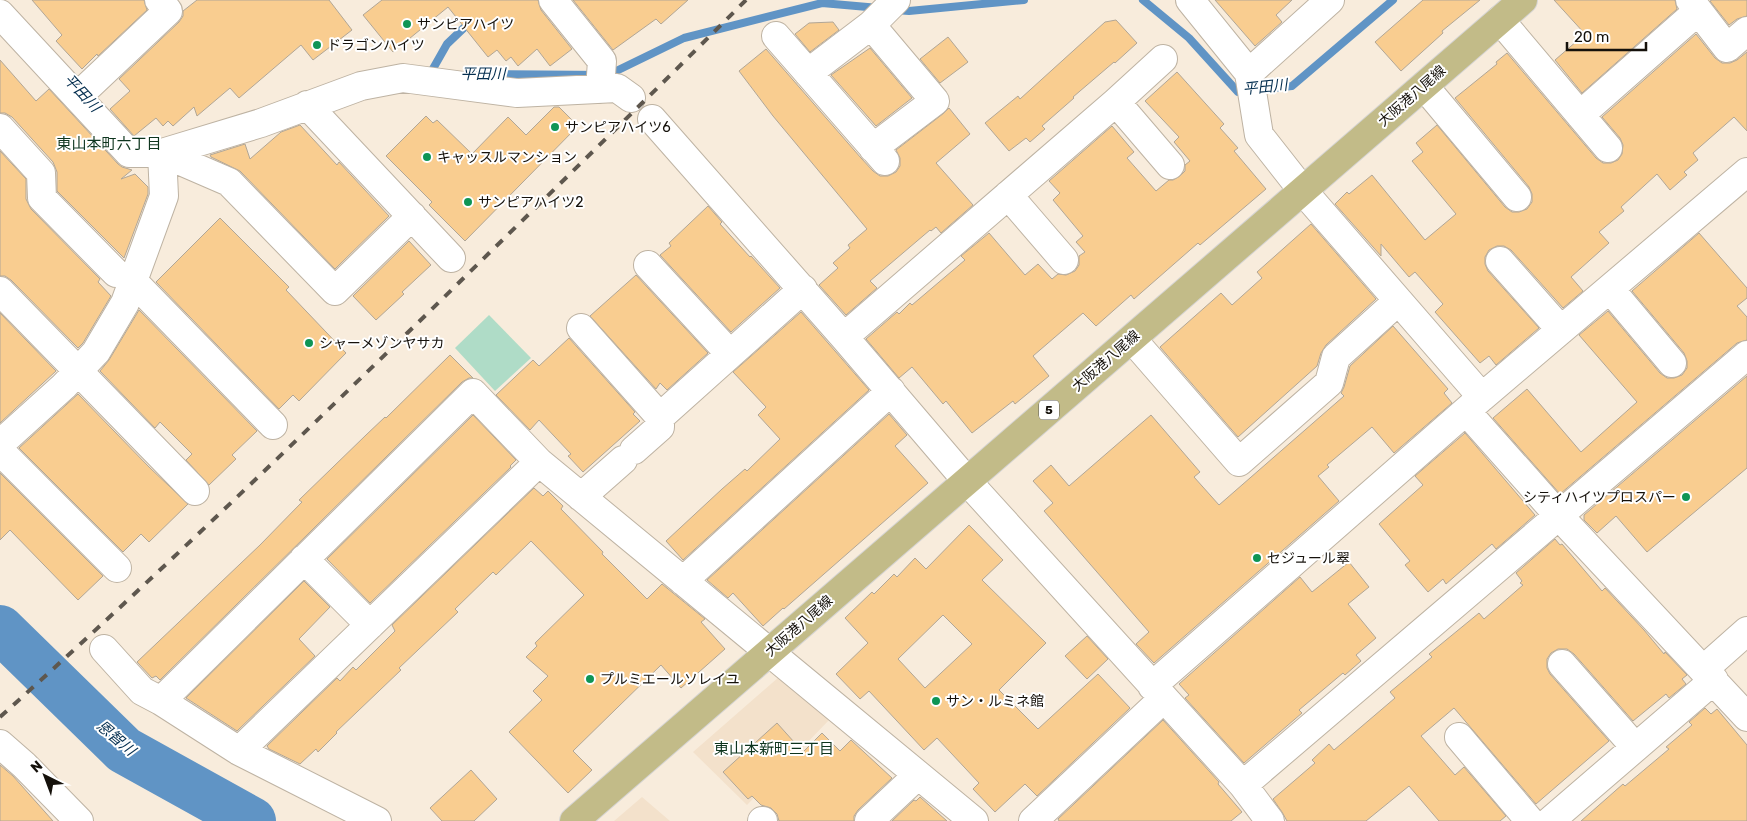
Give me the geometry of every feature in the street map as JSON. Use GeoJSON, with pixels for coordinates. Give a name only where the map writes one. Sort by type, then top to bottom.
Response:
{"type":"FeatureCollection","features":[{"type":"Feature","properties":{"kind":"main road","name":"大阪港八尾線"},"geometry":{"type":"LineString","coordinates":[[574,821],[1524,0]]}},
{"type":"Feature","properties":{"kind":"street"},"geometry":{"type":"LineString","coordinates":[[78,96],[168,11],[160,0]]}},
{"type":"Feature","properties":{"kind":"street"},"geometry":{"type":"LineString","coordinates":[[553,0],[602,61],[600,89]]}},
{"type":"Feature","properties":{"kind":"street"},"geometry":{"type":"LineString","coordinates":[[1190,0],[1251,84],[1259,135],[1302,191],[1398,301],[1560,516],[1747,717]]}},
{"type":"Feature","properties":{"kind":"street"},"geometry":{"type":"LineString","coordinates":[[1251,84],[1330,0]]}},
{"type":"Feature","properties":{"kind":"street"},"geometry":{"type":"LineString","coordinates":[[1580,115],[1694,6],[1727,48],[1745,36]]}},
{"type":"Feature","properties":{"kind":"street"},"geometry":{"type":"LineString","coordinates":[[776,36],[808,73],[879,155],[935,101],[885,11],[808,73]]}},
{"type":"Feature","properties":{"kind":"street"},"geometry":{"type":"LineString","coordinates":[[0,14],[129,153],[162,153],[261,123],[361,86],[403,78],[517,92],[617,88],[631,98]]}},
{"type":"Feature","properties":{"kind":"street"},"geometry":{"type":"LineString","coordinates":[[1500,20],[1608,148]]}},
{"type":"Feature","properties":{"kind":"street"},"geometry":{"type":"LineString","coordinates":[[844,337],[1116,102],[1163,59]]}},
{"type":"Feature","properties":{"kind":"street"},"geometry":{"type":"LineString","coordinates":[[1424,86],[1517,197]]}},
{"type":"Feature","properties":{"kind":"street"},"geometry":{"type":"LineString","coordinates":[[1116,102],[1170,165]]}},
{"type":"Feature","properties":{"kind":"street"},"geometry":{"type":"LineString","coordinates":[[307,105],[451,258]]}},
{"type":"Feature","properties":{"kind":"street"},"geometry":{"type":"LineString","coordinates":[[652,119],[891,391],[967,481],[1243,785],[1270,821]]}},
{"type":"Feature","properties":{"kind":"street"},"geometry":{"type":"LineString","coordinates":[[0,128],[41,173],[42,198],[273,425]]}},
{"type":"Feature","properties":{"kind":"street"},"geometry":{"type":"LineString","coordinates":[[162,153],[228,182],[335,292],[412,216]]}},
{"type":"Feature","properties":{"kind":"street"},"geometry":{"type":"LineString","coordinates":[[0,444],[64,386],[96,352],[125,303],[124,277],[164,196],[162,153]]}},
{"type":"Feature","properties":{"kind":"street"},"geometry":{"type":"LineString","coordinates":[[1033,821],[1158,692],[1474,404],[1747,172]]}},
{"type":"Feature","properties":{"kind":"street"},"geometry":{"type":"LineString","coordinates":[[1008,195],[1064,260]]}},
{"type":"Feature","properties":{"kind":"street"},"geometry":{"type":"LineString","coordinates":[[1500,261],[1561,330]]}},
{"type":"Feature","properties":{"kind":"street"},"geometry":{"type":"LineString","coordinates":[[648,265],[730,354]]}},
{"type":"Feature","properties":{"kind":"street"},"geometry":{"type":"LineString","coordinates":[[1610,288],[1672,363]]}},
{"type":"Feature","properties":{"kind":"street"},"geometry":{"type":"LineString","coordinates":[[660,416],[802,289]]}},
{"type":"Feature","properties":{"kind":"street"},"geometry":{"type":"LineString","coordinates":[[0,291],[195,491]]}},
{"type":"Feature","properties":{"kind":"street"},"geometry":{"type":"LineString","coordinates":[[1132,339],[1239,462],[1329,382],[1336,357],[1398,301]]}},
{"type":"Feature","properties":{"kind":"street"},"geometry":{"type":"LineString","coordinates":[[581,328],[660,416],[660,427],[581,497]]}},
{"type":"Feature","properties":{"kind":"street"},"geometry":{"type":"LineString","coordinates":[[1243,785],[1747,355]]}},
{"type":"Feature","properties":{"kind":"street"},"geometry":{"type":"LineString","coordinates":[[683,581],[891,391]]}},
{"type":"Feature","properties":{"kind":"street"},"geometry":{"type":"LineString","coordinates":[[160,701],[473,393],[539,462],[974,821]]}},
{"type":"Feature","properties":{"kind":"street"},"geometry":{"type":"LineString","coordinates":[[0,451],[117,568]]}},
{"type":"Feature","properties":{"kind":"street"},"geometry":{"type":"LineString","coordinates":[[239,751],[539,462]]}},
{"type":"Feature","properties":{"kind":"street"},"geometry":{"type":"LineString","coordinates":[[304,559],[370,625]]}},
{"type":"Feature","properties":{"kind":"street"},"geometry":{"type":"LineString","coordinates":[[1550,821],[1635,748],[1708,675],[1747,631]]}},
{"type":"Feature","properties":{"kind":"street"},"geometry":{"type":"LineString","coordinates":[[104,649],[142,691],[239,751],[377,821]]}},
{"type":"Feature","properties":{"kind":"street"},"geometry":{"type":"LineString","coordinates":[[1562,664],[1635,748]]}},
{"type":"Feature","properties":{"kind":"street"},"geometry":{"type":"LineString","coordinates":[[1459,737],[1530,821]]}},
{"type":"Feature","properties":{"kind":"street"},"geometry":{"type":"LineString","coordinates":[[0,744],[24,765],[79,821]]}},
{"type":"Feature","properties":{"kind":"street"},"geometry":{"type":"LineString","coordinates":[[869,821],[918,774]]}},
{"type":"Feature","properties":{"kind":"shaded area"},"geometry":{"type":"Polygon","coordinates":[[[779,677],[831,718],[747,805],[693,752],[779,677]]]}},
{"type":"Feature","properties":{"kind":"shaded area"},"geometry":{"type":"Polygon","coordinates":[[[642,797],[670,821],[614,821],[642,797]]]}},
{"type":"Feature","properties":{"kind":"green space"},"geometry":{"type":"Polygon","coordinates":[[[489,315],[531,358],[495,391],[455,348],[489,315]]]}},
{"type":"Feature","properties":{"kind":"building"},"geometry":{"type":"Polygon","coordinates":[[[32,0],[144,0],[147,10],[82,69],[56,41],[62,35],[32,0]]]}},
{"type":"Feature","properties":{"kind":"building"},"geometry":{"type":"Polygon","coordinates":[[[197,0],[329,0],[352,30],[313,60],[301,45],[239,98],[230,88],[197,116],[194,107],[173,126],[168,121],[163,126],[156,118],[134,136],[110,109],[130,91],[119,79],[179,22],[183,16],[183,11],[197,0]]]}},
{"type":"Feature","properties":{"kind":"building"},"geometry":{"type":"Polygon","coordinates":[[[382,0],[538,0],[541,10],[572,49],[550,66],[537,49],[518,66],[511,57],[506,61],[497,50],[488,57],[448,7],[393,52],[363,15],[382,0]]]}},
{"type":"Feature","properties":{"kind":"building"},"geometry":{"type":"Polygon","coordinates":[[[573,0],[688,0],[661,24],[656,19],[613,50],[573,0]]]}},
{"type":"Feature","properties":{"kind":"building"},"geometry":{"type":"Polygon","coordinates":[[[1215,0],[1292,0],[1276,15],[1282,22],[1255,46],[1215,0]]]}},
{"type":"Feature","properties":{"kind":"building"},"geometry":{"type":"Polygon","coordinates":[[[1423,0],[1480,0],[1442,31],[1443,33],[1401,71],[1375,42],[1423,0]]]}},
{"type":"Feature","properties":{"kind":"building"},"geometry":{"type":"Polygon","coordinates":[[[1554,0],[1675,0],[1677,9],[1582,93],[1555,60],[1585,34],[1554,0]]]}},
{"type":"Feature","properties":{"kind":"building"},"geometry":{"type":"Polygon","coordinates":[[[1747,0],[1747,16],[1737,19],[1729,25],[1710,1],[1747,0]]]}},
{"type":"Feature","properties":{"kind":"building"},"geometry":{"type":"Polygon","coordinates":[[[1116,20],[1137,43],[1073,97],[1042,126],[1045,129],[1030,142],[1026,138],[1009,151],[985,123],[1018,96],[1020,99],[1105,22],[1116,20]]]}},
{"type":"Feature","properties":{"kind":"building"},"geometry":{"type":"Polygon","coordinates":[[[833,22],[839,30],[810,52],[795,34],[809,23],[833,22]]]}},
{"type":"Feature","properties":{"kind":"building"},"geometry":{"type":"Polygon","coordinates":[[[1696,34],[1715,58],[1722,63],[1730,63],[1737,60],[1747,52],[1747,131],[1734,117],[1693,153],[1698,160],[1684,172],[1687,175],[1670,190],[1657,174],[1621,207],[1624,211],[1599,232],[1609,243],[1571,277],[1583,291],[1563,308],[1511,250],[1504,246],[1497,246],[1489,250],[1485,257],[1488,271],[1539,328],[1496,365],[1489,356],[1480,363],[1435,312],[1443,304],[1415,272],[1409,277],[1381,244],[1381,256],[1335,204],[1347,192],[1349,194],[1372,175],[1425,240],[1456,214],[1412,161],[1423,152],[1416,143],[1437,125],[1505,207],[1512,212],[1527,209],[1532,202],[1532,194],[1529,187],[1455,98],[1497,64],[1496,62],[1507,53],[1596,158],[1603,163],[1611,163],[1618,160],[1622,154],[1623,145],[1620,138],[1602,117],[1696,34]]]}},
{"type":"Feature","properties":{"kind":"building"},"geometry":{"type":"Polygon","coordinates":[[[948,37],[968,62],[940,83],[920,59],[948,37]]]}},
{"type":"Feature","properties":{"kind":"building"},"geometry":{"type":"Polygon","coordinates":[[[870,48],[912,98],[876,126],[831,75],[870,48]]]}},
{"type":"Feature","properties":{"kind":"building"},"geometry":{"type":"Polygon","coordinates":[[[766,49],[861,158],[880,176],[888,176],[896,172],[900,166],[900,158],[896,150],[949,108],[970,134],[936,163],[973,205],[941,233],[936,227],[930,230],[870,281],[877,288],[846,315],[819,285],[838,268],[833,263],[850,248],[848,245],[867,229],[773,116],[739,71],[766,49]]]}},
{"type":"Feature","properties":{"kind":"building"},"geometry":{"type":"Polygon","coordinates":[[[0,60],[36,101],[49,89],[118,164],[132,170],[121,179],[135,174],[148,187],[148,194],[124,258],[57,191],[57,172],[53,162],[12,117],[5,113],[0,113],[0,60]]]}},
{"type":"Feature","properties":{"kind":"building"},"geometry":{"type":"Polygon","coordinates":[[[1177,72],[1224,124],[1220,128],[1238,148],[1234,151],[1266,189],[1200,245],[1198,243],[1134,299],[1131,295],[1096,326],[1083,313],[1033,356],[1049,376],[1015,404],[1013,401],[972,433],[946,401],[943,404],[912,367],[899,378],[866,339],[897,312],[899,314],[910,303],[912,305],[965,260],[961,256],[989,233],[1025,275],[1038,264],[1052,279],[1058,274],[1066,275],[1075,271],[1079,265],[1079,256],[1085,252],[1076,242],[1083,236],[1053,200],[1060,193],[1049,181],[1112,126],[1134,152],[1127,158],[1156,191],[1169,180],[1180,176],[1185,171],[1185,165],[1190,161],[1174,142],[1179,137],[1145,101],[1177,72]]]}},
{"type":"Feature","properties":{"kind":"building"},"geometry":{"type":"Polygon","coordinates":[[[554,107],[559,107],[578,126],[465,241],[429,205],[432,202],[386,156],[426,116],[433,123],[437,120],[472,154],[508,117],[526,135],[554,107]]]}},
{"type":"Feature","properties":{"kind":"building"},"geometry":{"type":"Polygon","coordinates":[[[300,125],[337,165],[339,162],[389,216],[335,269],[240,171],[210,155],[245,144],[250,159],[281,132],[300,125]]]}},
{"type":"Feature","properties":{"kind":"building"},"geometry":{"type":"Polygon","coordinates":[[[0,151],[26,179],[26,199],[31,209],[100,279],[98,282],[111,296],[83,343],[78,348],[11,280],[5,276],[0,276],[0,151]]]}},
{"type":"Feature","properties":{"kind":"building"},"geometry":{"type":"Polygon","coordinates":[[[708,206],[722,222],[720,224],[780,288],[731,332],[660,255],[671,246],[669,243],[708,206]]]}},
{"type":"Feature","properties":{"kind":"building"},"geometry":{"type":"Polygon","coordinates":[[[220,218],[289,287],[286,290],[346,353],[299,401],[293,395],[279,409],[156,282],[220,218]]]}},
{"type":"Feature","properties":{"kind":"building"},"geometry":{"type":"Polygon","coordinates":[[[1311,224],[1376,299],[1326,345],[1317,366],[1238,437],[1160,347],[1221,293],[1232,305],[1262,278],[1257,272],[1311,224]]]}},
{"type":"Feature","properties":{"kind":"building"},"geometry":{"type":"Polygon","coordinates":[[[1699,233],[1747,288],[1747,298],[1737,306],[1747,317],[1747,340],[1737,343],[1560,494],[1493,418],[1527,389],[1581,452],[1637,402],[1579,335],[1608,311],[1660,373],[1667,378],[1682,375],[1687,368],[1684,353],[1632,291],[1699,233]]]}},
{"type":"Feature","properties":{"kind":"building"},"geometry":{"type":"Polygon","coordinates":[[[409,241],[431,265],[376,320],[353,296],[409,241]]]}},
{"type":"Feature","properties":{"kind":"building"},"geometry":{"type":"Polygon","coordinates":[[[636,275],[708,353],[667,390],[660,383],[656,389],[590,316],[636,275]]]}},
{"type":"Feature","properties":{"kind":"building"},"geometry":{"type":"Polygon","coordinates":[[[139,310],[257,431],[232,455],[236,459],[209,485],[186,460],[192,454],[160,422],[155,428],[100,371],[109,360],[139,310]]]}},
{"type":"Feature","properties":{"kind":"building"},"geometry":{"type":"Polygon","coordinates":[[[801,312],[869,390],[683,560],[666,541],[745,469],[747,471],[780,439],[758,415],[766,407],[733,372],[801,312]]]}},
{"type":"Feature","properties":{"kind":"building"},"geometry":{"type":"Polygon","coordinates":[[[0,313],[56,371],[0,423],[0,313]]]}},
{"type":"Feature","properties":{"kind":"building"},"geometry":{"type":"Polygon","coordinates":[[[1393,326],[1448,389],[1444,393],[1452,403],[1394,453],[1372,427],[1327,465],[1329,467],[1318,476],[1339,501],[1154,663],[1136,644],[1149,632],[1044,511],[1053,503],[1033,481],[1051,465],[1069,486],[1151,415],[1200,472],[1194,477],[1219,505],[1344,396],[1341,393],[1350,366],[1393,326]]]}},
{"type":"Feature","properties":{"kind":"building"},"geometry":{"type":"Polygon","coordinates":[[[569,338],[635,412],[633,414],[640,421],[583,472],[568,456],[571,454],[539,420],[530,430],[496,395],[533,360],[539,366],[569,338]]]}},
{"type":"Feature","properties":{"kind":"building"},"geometry":{"type":"Polygon","coordinates":[[[450,355],[473,378],[462,382],[160,680],[156,676],[152,678],[137,662],[260,545],[302,502],[299,500],[450,355]]]}},
{"type":"Feature","properties":{"kind":"building"},"geometry":{"type":"Polygon","coordinates":[[[1747,376],[1747,468],[1647,552],[1616,516],[1597,533],[1584,520],[1584,515],[1747,376]]]}},
{"type":"Feature","properties":{"kind":"building"},"geometry":{"type":"Polygon","coordinates":[[[78,394],[188,504],[149,542],[141,534],[123,552],[19,448],[78,394]]]}},
{"type":"Feature","properties":{"kind":"building"},"geometry":{"type":"Polygon","coordinates":[[[889,414],[907,435],[895,446],[928,483],[763,626],[733,593],[728,598],[707,580],[889,414]]]}},
{"type":"Feature","properties":{"kind":"building"},"geometry":{"type":"Polygon","coordinates":[[[473,415],[516,460],[511,467],[370,603],[327,559],[473,415]]]}},
{"type":"Feature","properties":{"kind":"building"},"geometry":{"type":"Polygon","coordinates":[[[1465,433],[1535,515],[1496,549],[1492,544],[1446,584],[1443,579],[1428,592],[1405,565],[1410,561],[1379,524],[1423,485],[1415,476],[1465,433]]]}},
{"type":"Feature","properties":{"kind":"building"},"geometry":{"type":"Polygon","coordinates":[[[0,473],[103,576],[78,600],[10,530],[0,540],[0,473]]]}},
{"type":"Feature","properties":{"kind":"building"},"geometry":{"type":"Polygon","coordinates":[[[534,488],[543,496],[548,491],[563,506],[561,509],[603,552],[602,554],[647,599],[662,584],[705,619],[701,622],[725,649],[681,688],[661,665],[573,751],[592,770],[568,793],[509,732],[542,700],[533,691],[548,676],[526,657],[537,646],[535,643],[584,595],[531,541],[496,575],[493,572],[455,609],[458,612],[399,668],[401,670],[336,732],[318,752],[316,749],[300,764],[269,749],[267,746],[337,678],[340,681],[353,667],[356,670],[395,631],[392,625],[534,488]]]}},
{"type":"Feature","properties":{"kind":"building"},"geometry":{"type":"Polygon","coordinates":[[[969,525],[1003,560],[982,580],[1046,643],[999,690],[1038,729],[1098,674],[1130,708],[1037,796],[1025,784],[995,812],[973,789],[979,783],[937,738],[924,750],[869,691],[860,699],[836,674],[868,643],[845,618],[872,592],[874,594],[894,574],[897,577],[915,558],[926,569],[969,525]],[[943,615],[898,659],[925,688],[972,644],[943,615]]]}},
{"type":"Feature","properties":{"kind":"building"},"geometry":{"type":"Polygon","coordinates":[[[1555,539],[1560,545],[1562,544],[1602,591],[1605,588],[1664,654],[1665,652],[1687,675],[1682,679],[1686,684],[1669,698],[1666,694],[1633,721],[1574,654],[1567,649],[1558,649],[1551,653],[1547,659],[1547,668],[1550,674],[1609,741],[1536,804],[1454,708],[1421,736],[1455,775],[1464,767],[1506,816],[1500,821],[1439,821],[1409,786],[1366,821],[1287,821],[1273,799],[1315,763],[1312,760],[1329,744],[1334,750],[1395,698],[1390,692],[1432,657],[1429,654],[1479,613],[1484,619],[1523,585],[1520,583],[1522,581],[1516,573],[1555,539]]]}},
{"type":"Feature","properties":{"kind":"building"},"geometry":{"type":"Polygon","coordinates":[[[1349,562],[1369,587],[1348,604],[1376,638],[1356,655],[1361,661],[1345,675],[1343,673],[1299,710],[1302,713],[1244,763],[1185,698],[1189,695],[1179,684],[1300,577],[1312,592],[1349,562]]]}},
{"type":"Feature","properties":{"kind":"building"},"geometry":{"type":"Polygon","coordinates":[[[304,581],[330,607],[299,639],[315,656],[237,731],[186,698],[304,581]]]}},
{"type":"Feature","properties":{"kind":"building"},"geometry":{"type":"Polygon","coordinates":[[[1087,636],[1108,659],[1087,679],[1065,656],[1087,636]]]}},
{"type":"Feature","properties":{"kind":"building"},"geometry":{"type":"Polygon","coordinates":[[[1705,708],[1711,714],[1717,709],[1747,745],[1747,821],[1581,821],[1623,784],[1625,786],[1669,749],[1666,747],[1692,725],[1689,722],[1705,708]]]}},
{"type":"Feature","properties":{"kind":"building"},"geometry":{"type":"Polygon","coordinates":[[[1163,720],[1219,782],[1218,784],[1242,812],[1231,821],[1059,821],[1058,819],[1163,720]]]}},
{"type":"Feature","properties":{"kind":"building"},"geometry":{"type":"Polygon","coordinates":[[[777,723],[803,752],[822,733],[840,751],[851,740],[892,778],[858,810],[854,816],[854,821],[779,821],[777,814],[771,808],[761,805],[752,796],[748,799],[723,772],[777,723]]]}},
{"type":"Feature","properties":{"kind":"building"},"geometry":{"type":"Polygon","coordinates":[[[0,765],[13,776],[53,821],[0,821],[0,765]]]}},
{"type":"Feature","properties":{"kind":"building"},"geometry":{"type":"Polygon","coordinates":[[[471,770],[497,799],[474,821],[442,821],[430,808],[471,770]]]}},
{"type":"Feature","properties":{"kind":"building"},"geometry":{"type":"Polygon","coordinates":[[[920,797],[947,821],[892,821],[914,800],[916,801],[920,797]]]}},
{"type":"Feature","properties":{"kind":"waterway","name":"平田川"},"geometry":{"type":"LineString","coordinates":[[895,10],[909,11],[1024,0]]}},
{"type":"Feature","properties":{"kind":"waterway","name":"平田川"},"geometry":{"type":"LineString","coordinates":[[1143,0],[1189,38],[1238,92],[1292,86],[1393,0]]}},
{"type":"Feature","properties":{"kind":"waterway","name":"平田川"},"geometry":{"type":"LineString","coordinates":[[471,74],[608,75],[684,38],[822,3],[879,8]]}},
{"type":"Feature","properties":{"kind":"waterway"},"geometry":{"type":"LineString","coordinates":[[432,74],[430,74],[447,44],[470,22]]}},
{"type":"Feature","properties":{"kind":"waterway","name":"恩智川"},"geometry":{"type":"LineString","coordinates":[[0,629],[124,750],[252,821]]}},
{"type":"Feature","properties":{"kind":"railway"},"geometry":{"type":"LineString","coordinates":[[0,717],[164,567],[271,465],[746,0]]}},
{"type":"Feature","properties":{"kind":"place","name":"サンピアハイツ"},"geometry":{"type":"Point","coordinates":[407,24]}},
{"type":"Feature","properties":{"kind":"place","name":"ドラゴンハイツ"},"geometry":{"type":"Point","coordinates":[317,45]}},
{"type":"Feature","properties":{"kind":"place","name":"サンピアハイツ6"},"geometry":{"type":"Point","coordinates":[555,127]}},
{"type":"Feature","properties":{"kind":"place","name":"キャッスルマンション"},"geometry":{"type":"Point","coordinates":[427,157]}},
{"type":"Feature","properties":{"kind":"place","name":"サンピアハイツ2"},"geometry":{"type":"Point","coordinates":[468,202]}},
{"type":"Feature","properties":{"kind":"place","name":"シャーメゾンヤサカ"},"geometry":{"type":"Point","coordinates":[309,343]}},
{"type":"Feature","properties":{"kind":"place","name":"シティハイツプロスパー"},"geometry":{"type":"Point","coordinates":[1686,497]}},
{"type":"Feature","properties":{"kind":"place","name":"セジュール翠"},"geometry":{"type":"Point","coordinates":[1257,558]}},
{"type":"Feature","properties":{"kind":"place","name":"プルミエールソレイユ"},"geometry":{"type":"Point","coordinates":[590,679]}},
{"type":"Feature","properties":{"kind":"place","name":"サン・ルミネ館"},"geometry":{"type":"Point","coordinates":[936,701]}},
{"type":"Feature","properties":{"kind":"district","name":"東山本町六丁目"},"geometry":{"type":"Point","coordinates":[109,144]}},
{"type":"Feature","properties":{"kind":"district","name":"東山本新町三丁目"},"geometry":{"type":"Point","coordinates":[774,749]}}]}
